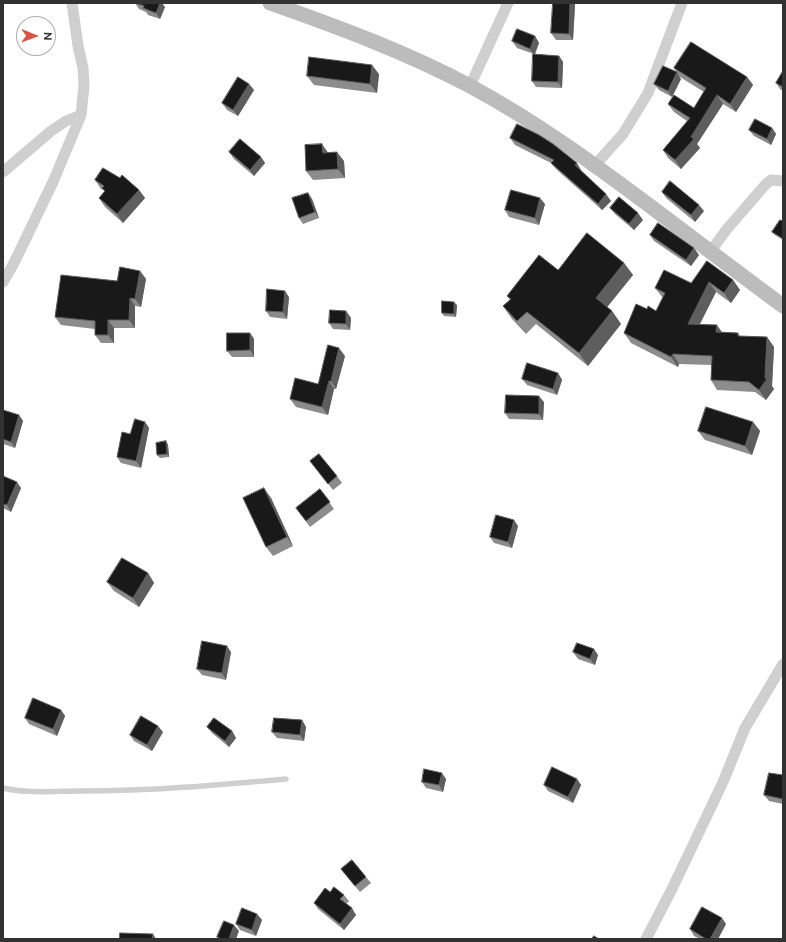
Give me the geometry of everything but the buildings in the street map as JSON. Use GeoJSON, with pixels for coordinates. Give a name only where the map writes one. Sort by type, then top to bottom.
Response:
{"type":"FeatureCollection","features":[{"type":"Feature","properties":{"kind":"main road"},"geometry":{"type":"LineString","coordinates":[[270,3],[327,23],[407,55],[470,86],[519,114],[595,165],[783,306]]}},
{"type":"Feature","properties":{"kind":"street"},"geometry":{"type":"LineString","coordinates":[[3,282],[14,263],[53,182],[81,114],[84,86],[83,68],[78,46],[72,3]]}},
{"type":"Feature","properties":{"kind":"street"},"geometry":{"type":"LineString","coordinates":[[470,86],[508,3]]}},
{"type":"Feature","properties":{"kind":"street"},"geometry":{"type":"LineString","coordinates":[[595,165],[623,134],[648,93],[682,3]]}},
{"type":"Feature","properties":{"kind":"street"},"geometry":{"type":"LineString","coordinates":[[3,172],[51,131],[66,121],[81,114]]}},
{"type":"Feature","properties":{"kind":"street"},"geometry":{"type":"LineString","coordinates":[[710,252],[727,229],[766,184],[771,180],[783,181]]}},
{"type":"Feature","properties":{"kind":"street"},"geometry":{"type":"LineString","coordinates":[[646,939],[672,889],[723,782],[744,728],[783,664]]}},
{"type":"Feature","properties":{"kind":"lane"},"geometry":{"type":"LineString","coordinates":[[3,788],[17,791],[103,791],[162,789],[286,779]]}}]}
